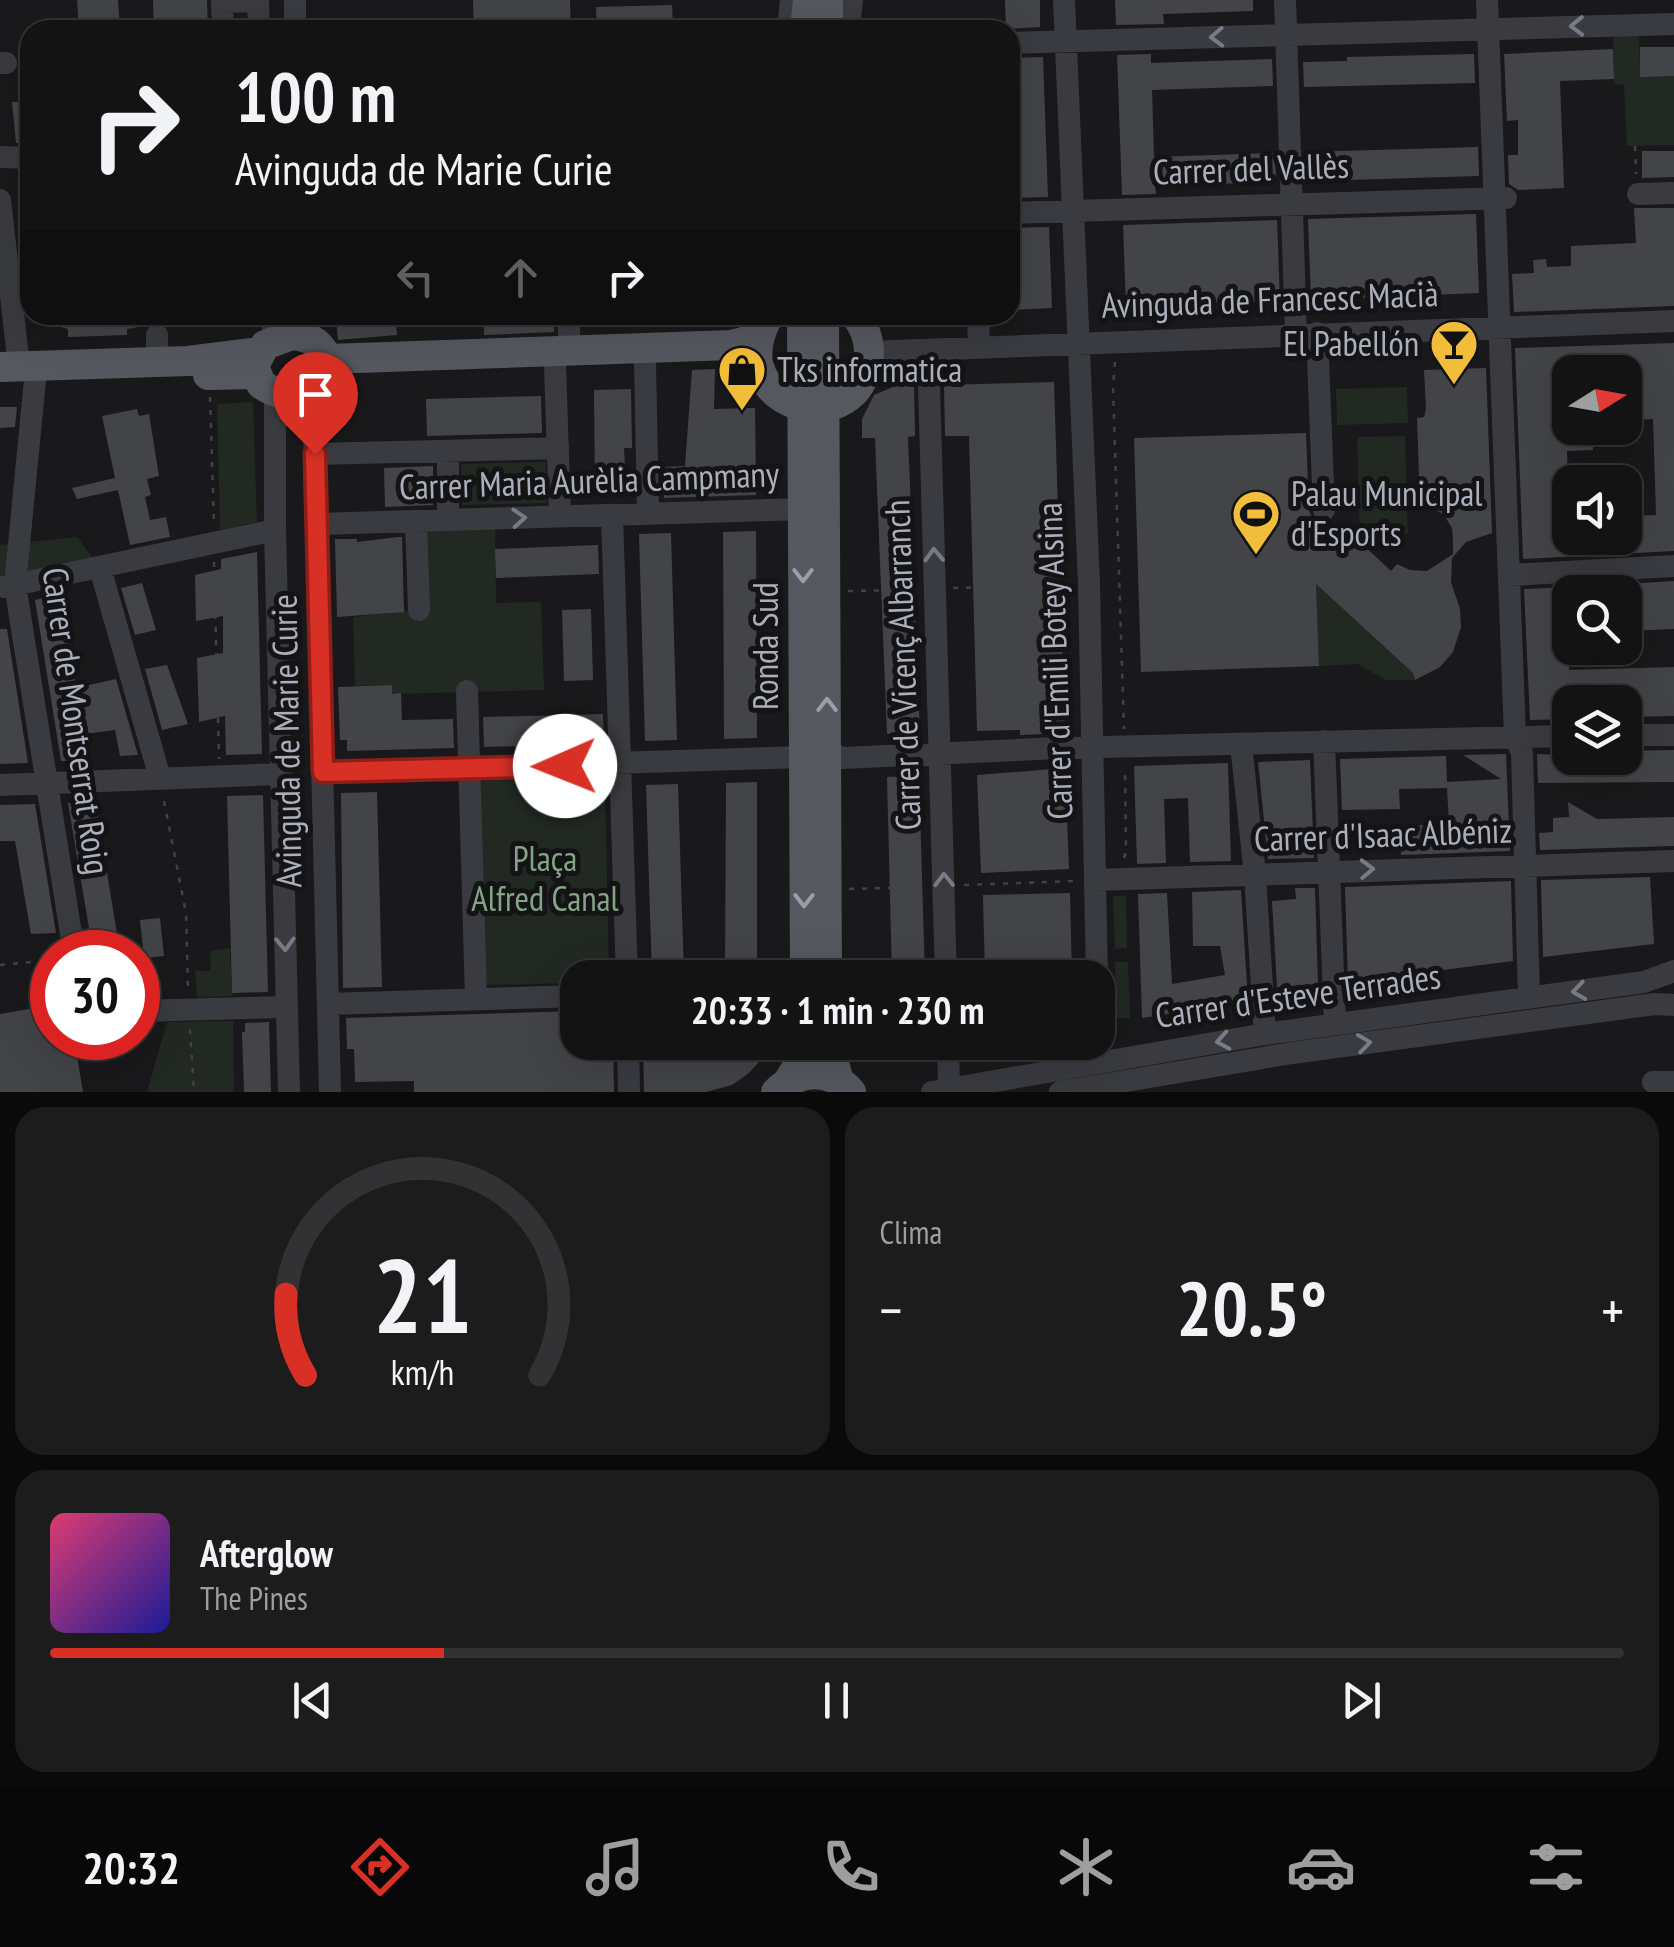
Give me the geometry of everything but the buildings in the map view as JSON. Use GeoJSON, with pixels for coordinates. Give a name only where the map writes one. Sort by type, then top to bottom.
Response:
{"type":"FeatureCollection","features":[{"type":"Feature","properties":{"kind":"main road"},"geometry":{"type":"LineString","coordinates":[[562,358],[611,339],[731,346],[747,341],[762,325]]}},
{"type":"Feature","properties":{"kind":"main road"},"geometry":{"type":"LineString","coordinates":[[765,325],[757,346],[757,362],[772,390],[784,400],[813,407],[849,395],[865,374],[870,352],[861,325]]}},
{"type":"Feature","properties":{"kind":"main road","name":"Ronda Sud"},"geometry":{"type":"LineString","coordinates":[[803,325],[826,591],[806,960]]}},
{"type":"Feature","properties":{"kind":"main road","name":"Ronda Sud"},"geometry":{"type":"LineString","coordinates":[[823,325],[803,509],[827,960]]}},
{"type":"Feature","properties":{"kind":"main road"},"geometry":{"type":"LineString","coordinates":[[13,374],[210,375],[267,354],[292,335],[317,355],[645,362],[728,358],[757,362]]}},
{"type":"Feature","properties":{"kind":"main road"},"geometry":{"type":"LineString","coordinates":[[13,374],[157,348],[267,354]]}},
{"type":"Feature","properties":{"kind":"main road"},"geometry":{"type":"LineString","coordinates":[[267,354],[294,394],[317,355]]}},
{"type":"Feature","properties":{"kind":"main road"},"geometry":{"type":"LineString","coordinates":[[782,1086],[800,1060]]}},
{"type":"Feature","properties":{"kind":"main road"},"geometry":{"type":"LineString","coordinates":[[835,1060],[846,1086]]}},
{"type":"Feature","properties":{"kind":"main road"},"geometry":{"type":"LineString","coordinates":[[782,1086],[818,1074],[846,1086]]}},
{"type":"Feature","properties":{"kind":"street","name":"Carrer d'Emili Botey Alsina"},"geometry":{"type":"LineString","coordinates":[[1064,0],[1089,584],[1097,960]]}},
{"type":"Feature","properties":{"kind":"street"},"geometry":{"type":"LineString","coordinates":[[1285,0],[1292,202],[1324,510]]}},
{"type":"Feature","properties":{"kind":"street"},"geometry":{"type":"LineString","coordinates":[[1487,0],[1501,198],[1498,328],[1515,736],[1522,753],[1529,998]]}},
{"type":"Feature","properties":{"kind":"street"},"geometry":{"type":"LineString","coordinates":[[222,1],[258,1]]}},
{"type":"Feature","properties":{"kind":"street"},"geometry":{"type":"LineString","coordinates":[[1020,43],[1674,24]]}},
{"type":"Feature","properties":{"kind":"street"},"geometry":{"type":"LineString","coordinates":[[1638,194],[1674,193]]}},
{"type":"Feature","properties":{"kind":"street","name":"Carrer del Vallès"},"geometry":{"type":"LineString","coordinates":[[1020,213],[1501,198]]}},
{"type":"Feature","properties":{"kind":"street","name":"Carrer de Montserrat Roig"},"geometry":{"type":"LineString","coordinates":[[0,200],[13,374],[8,586],[48,783],[71,930]]}},
{"type":"Feature","properties":{"kind":"street","name":"Avinguda de Francesc Macià"},"geometry":{"type":"LineString","coordinates":[[870,352],[1674,321]]}},
{"type":"Feature","properties":{"kind":"street"},"geometry":{"type":"LineString","coordinates":[[560,514],[558,448],[567,325]]}},
{"type":"Feature","properties":{"kind":"street"},"geometry":{"type":"LineString","coordinates":[[978,325],[979,347]]}},
{"type":"Feature","properties":{"kind":"street","name":"Carrer de Vicenç Albarranch"},"geometry":{"type":"LineString","coordinates":[[928,350],[946,960]]}},
{"type":"Feature","properties":{"kind":"street","name":"Avinguda de Marie Curie"},"geometry":{"type":"LineString","coordinates":[[267,354],[289,1092]]}},
{"type":"Feature","properties":{"kind":"street","name":"Avinguda de Marie Curie"},"geometry":{"type":"LineString","coordinates":[[317,355],[316,524],[330,1092]]}},
{"type":"Feature","properties":{"kind":"street"},"geometry":{"type":"LineString","coordinates":[[645,362],[648,514]]}},
{"type":"Feature","properties":{"kind":"street"},"geometry":{"type":"LineString","coordinates":[[315,454],[558,448]]}},
{"type":"Feature","properties":{"kind":"street"},"geometry":{"type":"LineString","coordinates":[[448,451],[448,520]]}},
{"type":"Feature","properties":{"kind":"street","name":"Carrer Maria Aurèlia Campmany"},"geometry":{"type":"LineString","coordinates":[[316,524],[803,509]]}},
{"type":"Feature","properties":{"kind":"street"},"geometry":{"type":"LineString","coordinates":[[612,515],[626,960]]}},
{"type":"Feature","properties":{"kind":"street"},"geometry":{"type":"LineString","coordinates":[[416,522],[420,610]]}},
{"type":"Feature","properties":{"kind":"street"},"geometry":{"type":"LineString","coordinates":[[8,586],[274,530]]}},
{"type":"Feature","properties":{"kind":"street"},"geometry":{"type":"LineString","coordinates":[[1510,575],[1674,566]]}},
{"type":"Feature","properties":{"kind":"street"},"geometry":{"type":"LineString","coordinates":[[100,568],[160,778]]}},
{"type":"Feature","properties":{"kind":"street"},"geometry":{"type":"LineString","coordinates":[[467,692],[476,998]]}},
{"type":"Feature","properties":{"kind":"street"},"geometry":{"type":"LineString","coordinates":[[1642,736],[1674,735]]}},
{"type":"Feature","properties":{"kind":"street"},"geometry":{"type":"LineString","coordinates":[[323,772],[815,754],[842,758],[1094,747],[1552,736]]}},
{"type":"Feature","properties":{"kind":"street"},"geometry":{"type":"LineString","coordinates":[[1324,742],[1336,1024]]}},
{"type":"Feature","properties":{"kind":"street"},"geometry":{"type":"LineString","coordinates":[[1241,744],[1255,875],[1265,1034]]}},
{"type":"Feature","properties":{"kind":"street"},"geometry":{"type":"LineString","coordinates":[[0,785],[280,774]]}},
{"type":"Feature","properties":{"kind":"street","name":"Carrer d'Isaac Albéniz"},"geometry":{"type":"LineString","coordinates":[[1095,880],[1184,871],[1255,875],[1674,861]]}},
{"type":"Feature","properties":{"kind":"street","name":"Carrer d'Esteve Terrades"},"geometry":{"type":"LineString","coordinates":[[940,1091],[1265,1034],[1652,980],[1674,970]]}},
{"type":"Feature","properties":{"kind":"street"},"geometry":{"type":"LineString","coordinates":[[328,1004],[560,996]]}},
{"type":"Feature","properties":{"kind":"street","name":"Carrer d'Esteve Terrades"},"geometry":{"type":"LineString","coordinates":[[1060,1092],[1292,1053],[1655,1004],[1674,1005]]}},
{"type":"Feature","properties":{"kind":"street"},"geometry":{"type":"LineString","coordinates":[[160,1010],[286,1007]]}},
{"type":"Feature","properties":{"kind":"street"},"geometry":{"type":"LineString","coordinates":[[628,1060],[629,1092]]}},
{"type":"Feature","properties":{"kind":"street"},"geometry":{"type":"LineString","coordinates":[[940,1091],[945,1060]]}},
{"type":"Feature","properties":{"kind":"path"},"geometry":{"type":"LineString","coordinates":[[1635,146],[1638,194]]}},
{"type":"Feature","properties":{"kind":"path"},"geometry":{"type":"LineString","coordinates":[[1117,340],[1113,387],[1126,852],[1120,879]]}},
{"type":"Feature","properties":{"kind":"path"},"geometry":{"type":"LineString","coordinates":[[210,375],[219,776]]}},
{"type":"Feature","properties":{"kind":"path"},"geometry":{"type":"LineString","coordinates":[[826,591],[1089,584]]}},
{"type":"Feature","properties":{"kind":"path"},"geometry":{"type":"LineString","coordinates":[[160,778],[186,913],[194,1092]]}},
{"type":"Feature","properties":{"kind":"path"},"geometry":{"type":"LineString","coordinates":[[0,965],[30,962]]}},
{"type":"Feature","properties":{"kind":"green space"},"geometry":{"type":"Polygon","coordinates":[[[1639,24],[1640,76],[1674,76],[1674,145],[1627,146],[1624,85],[1615,84],[1614,79],[1613,25],[1639,24]]]}},
{"type":"Feature","properties":{"kind":"green space"},"geometry":{"type":"Polygon","coordinates":[[[1407,387],[1408,423],[1337,425],[1336,389],[1407,387]]]}},
{"type":"Feature","properties":{"kind":"green space"},"geometry":{"type":"Polygon","coordinates":[[[253,402],[257,522],[220,530],[217,404],[253,402]]]}},
{"type":"Feature","properties":{"kind":"green space"},"geometry":{"type":"Polygon","coordinates":[[[1405,436],[1408,533],[1360,535],[1357,437],[1405,436]]]}},
{"type":"Feature","properties":{"kind":"green space"},"geometry":{"type":"Polygon","coordinates":[[[546,462],[547,503],[462,505],[461,464],[546,462]]]}},
{"type":"Feature","properties":{"kind":"green space"},"geometry":{"type":"Polygon","coordinates":[[[495,519],[496,603],[541,602],[544,690],[392,694],[391,685],[355,686],[353,617],[426,609],[423,521],[495,519]]]}},
{"type":"Feature","properties":{"kind":"green space"},"geometry":{"type":"Polygon","coordinates":[[[77,537],[100,568],[0,587],[0,545],[77,537]]]}},
{"type":"Feature","properties":{"kind":"green space"},"geometry":{"type":"Polygon","coordinates":[[[1316,584],[1413,673],[1415,680],[1386,680],[1358,664],[1319,666],[1316,584]]]}},
{"type":"Feature","properties":{"kind":"green space","name":"Plaça Alfred Canal"},"geometry":{"type":"Polygon","coordinates":[[[605,778],[609,960],[560,960],[560,983],[485,985],[480,781],[605,778]]]}},
{"type":"Feature","properties":{"kind":"green space"},"geometry":{"type":"Polygon","coordinates":[[[1113,896],[1126,896],[1127,948],[1115,949],[1113,896]]]}},
{"type":"Feature","properties":{"kind":"green space"},"geometry":{"type":"Polygon","coordinates":[[[230,948],[232,996],[197,997],[195,971],[211,971],[210,951],[230,948]]]}},
{"type":"Feature","properties":{"kind":"green space"},"geometry":{"type":"Polygon","coordinates":[[[1115,962],[1128,962],[1130,1018],[1117,1018],[1115,962]]]}},
{"type":"Feature","properties":{"kind":"green space"},"geometry":{"type":"Polygon","coordinates":[[[233,1021],[234,1092],[147,1092],[156,1060],[160,1060],[167,1022],[233,1021]]]}},
{"type":"Feature","properties":{"kind":"place","name":"El Pabellón"},"geometry":{"type":"Point","coordinates":[1454,386]}},
{"type":"Feature","properties":{"kind":"place","name":"Tks informatica"},"geometry":{"type":"Point","coordinates":[742,412]}},
{"type":"Feature","properties":{"kind":"place","name":"Palau Municipal d'Esports"},"geometry":{"type":"Point","coordinates":[1256,556]}},
{"type":"Feature","properties":{"kind":"route"},"geometry":{"type":"LineString","coordinates":[[315,454],[323,772],[565,766]]}}]}
